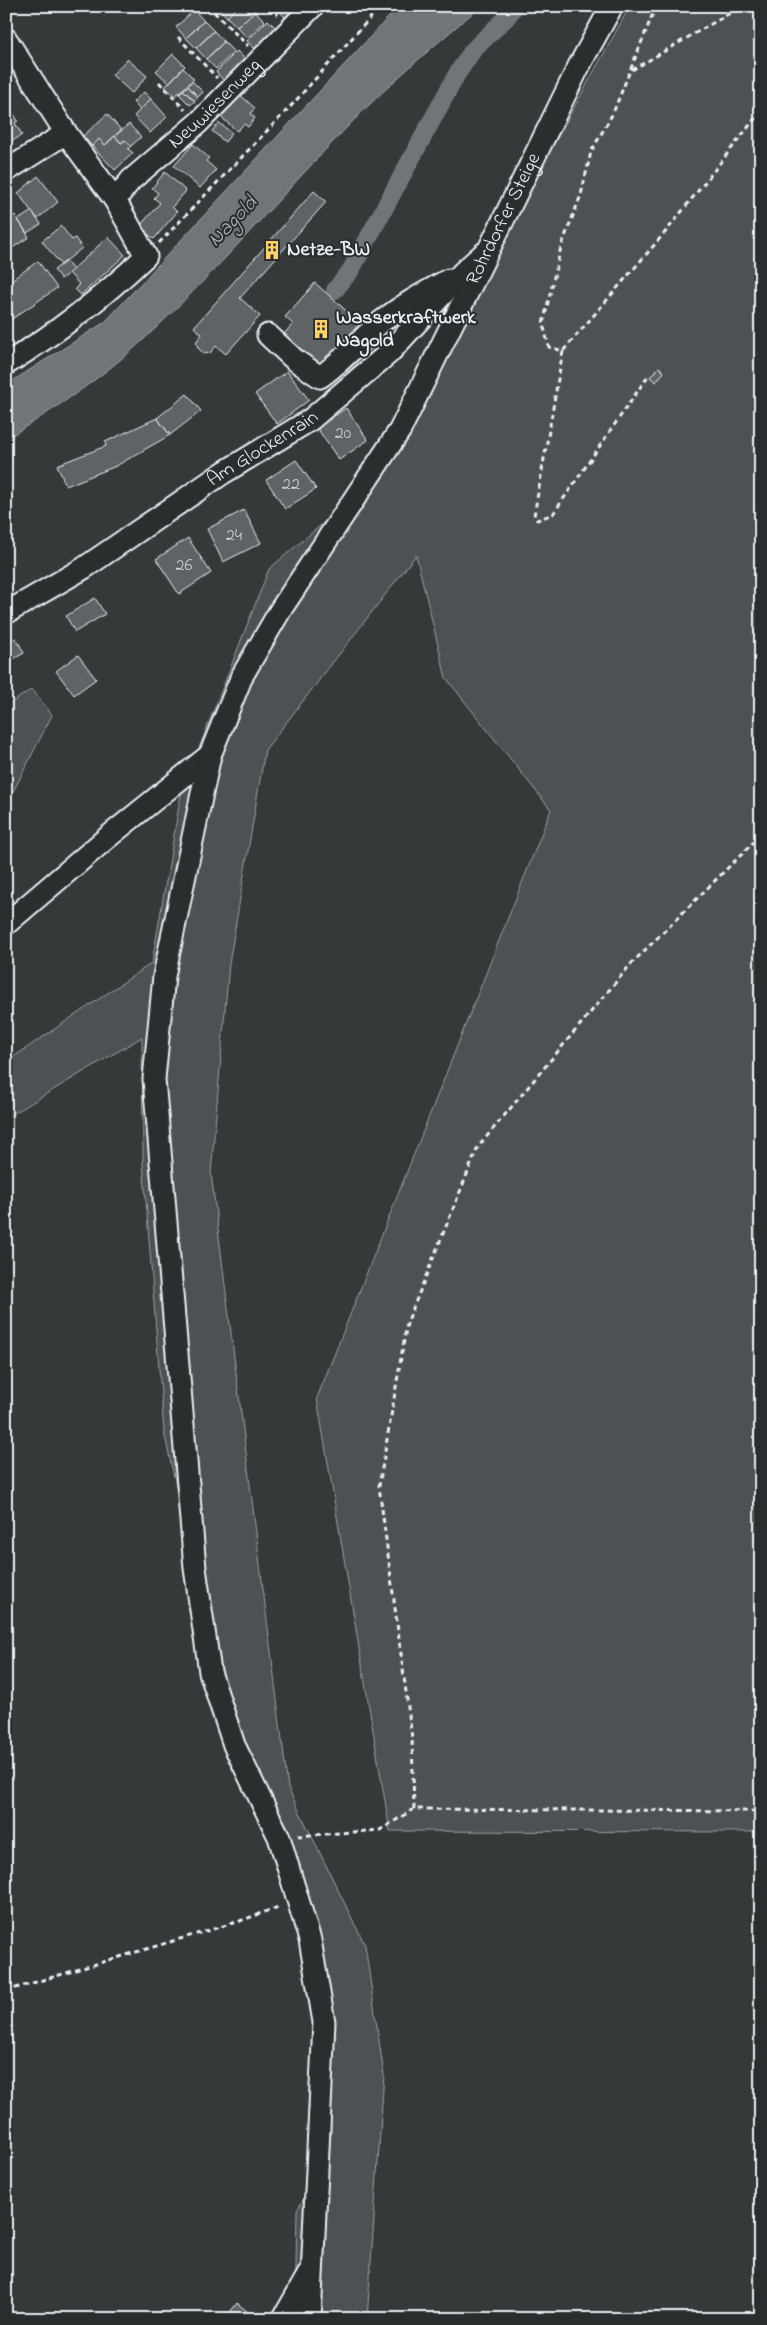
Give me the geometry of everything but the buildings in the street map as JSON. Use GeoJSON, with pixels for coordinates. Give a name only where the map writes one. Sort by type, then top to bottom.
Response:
{"type":"FeatureCollection","features":[{"type":"Feature","properties":{"kind":"street","name":"Neuwiesenweg"},"geometry":{"type":"LineString","coordinates":[[115,200],[131,180],[198,123],[313,6]]}},
{"type":"Feature","properties":{"kind":"street","name":"Rohrdorfer Steige"},"geometry":{"type":"LineString","coordinates":[[310,2319],[324,2022],[310,1940],[279,1837],[234,1746],[210,1672],[195,1568],[154,1079],[164,976],[199,798],[210,756],[242,676],[281,609],[400,430],[580,64],[612,6]]}},
{"type":"Feature","properties":{"kind":"street"},"geometry":{"type":"LineString","coordinates":[[6,40],[66,134],[115,200],[146,256],[112,289],[56,332],[6,364]]}},
{"type":"Feature","properties":{"kind":"street"},"geometry":{"type":"LineString","coordinates":[[6,171],[66,134]]}},
{"type":"Feature","properties":{"kind":"street","name":"Am Glockenrain"},"geometry":{"type":"LineString","coordinates":[[6,613],[84,568],[223,473],[310,420],[389,353],[463,272],[491,248]]}},
{"type":"Feature","properties":{"kind":"street"},"geometry":{"type":"LineString","coordinates":[[268,335],[295,360],[320,377],[334,368],[375,327],[418,296],[463,272]]}},
{"type":"Feature","properties":{"kind":"street"},"geometry":{"type":"LineString","coordinates":[[6,924],[108,837],[210,756]]}},
{"type":"Feature","properties":{"kind":"street"},"geometry":{"type":"LineString","coordinates":[[283,2319],[312,2268]]}},
{"type":"Feature","properties":{"kind":"path"},"geometry":{"type":"LineString","coordinates":[[146,256],[290,107],[381,6]]}},
{"type":"Feature","properties":{"kind":"path"},"geometry":{"type":"LineString","coordinates":[[563,350],[549,347],[543,324],[561,247],[581,195],[591,152],[613,113],[632,70],[656,6]]}},
{"type":"Feature","properties":{"kind":"path"},"geometry":{"type":"LineString","coordinates":[[632,70],[742,6]]}},
{"type":"Feature","properties":{"kind":"path"},"geometry":{"type":"LineString","coordinates":[[214,12],[260,59]]}},
{"type":"Feature","properties":{"kind":"path"},"geometry":{"type":"LineString","coordinates":[[178,37],[229,91]]}},
{"type":"Feature","properties":{"kind":"path"},"geometry":{"type":"LineString","coordinates":[[159,82],[198,123]]}},
{"type":"Feature","properties":{"kind":"path"},"geometry":{"type":"LineString","coordinates":[[648,376],[553,514],[537,520],[534,516],[563,350],[668,229],[761,111]]}},
{"type":"Feature","properties":{"kind":"path"},"geometry":{"type":"LineString","coordinates":[[414,1809],[412,1738],[379,1486],[406,1323],[478,1147],[631,964],[761,835]]}},
{"type":"Feature","properties":{"kind":"path"},"geometry":{"type":"LineString","coordinates":[[279,1837],[380,1830],[414,1809],[761,1811]]}},
{"type":"Feature","properties":{"kind":"path"},"geometry":{"type":"LineString","coordinates":[[6,1991],[240,1920],[298,1900]]}},
{"type":"Feature","properties":{"kind":"shaded area"},"geometry":{"type":"Polygon","coordinates":[[[630,6],[761,6],[761,1832],[390,1831],[317,1398],[551,810],[446,678],[416,555],[265,750],[229,964],[211,1173],[288,1788],[365,1945],[384,2075],[367,2319],[295,2319],[297,2210],[317,2177],[324,2022],[310,1940],[234,1745],[164,1432],[143,1162],[142,1037],[6,1118],[6,1062],[152,963],[181,794],[269,569],[328,519],[392,449],[473,291],[630,6]]]}},
{"type":"Feature","properties":{"kind":"shaded area"},"geometry":{"type":"Polygon","coordinates":[[[32,689],[52,715],[14,790],[6,796],[6,706],[32,689]]]}},
{"type":"Feature","properties":{"kind":"water","name":"Nagold"},"geometry":{"type":"Polygon","coordinates":[[[399,6],[481,6],[382,92],[325,150],[196,289],[141,342],[76,393],[6,439],[6,385],[105,322],[399,6]]]}},
{"type":"Feature","properties":{"kind":"waterway"},"geometry":{"type":"LineString","coordinates":[[335,290],[351,270],[457,74],[473,50],[506,18],[515,6]]}},
{"type":"Feature","properties":{"kind":"place","name":"Netze-BW"},"geometry":{"type":"Point","coordinates":[272,250]}},
{"type":"Feature","properties":{"kind":"place","name":"Wasserkraftwerk Nagold"},"geometry":{"type":"Point","coordinates":[321,329]}}]}
